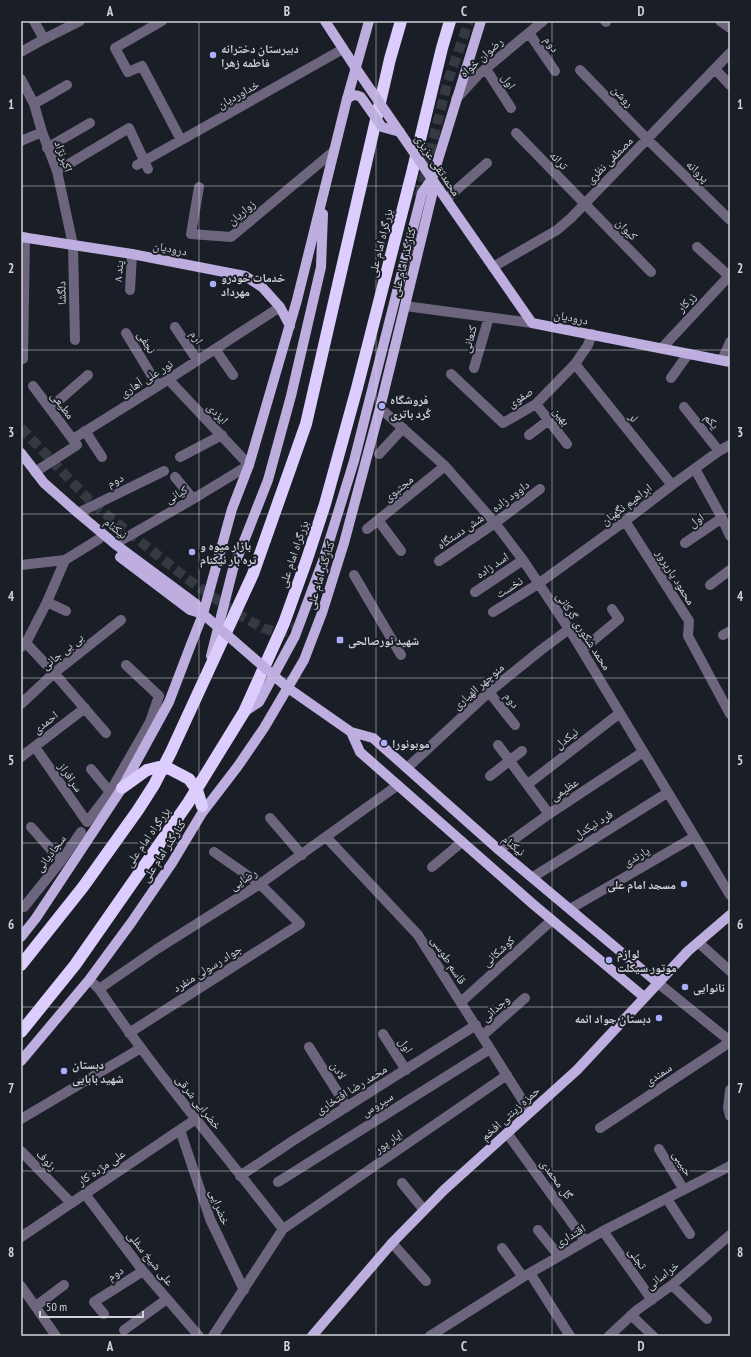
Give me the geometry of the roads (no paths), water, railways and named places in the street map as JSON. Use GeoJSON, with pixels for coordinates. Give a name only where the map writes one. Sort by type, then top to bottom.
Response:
{"type":"FeatureCollection","features":[{"type":"Feature","properties":{"kind":"highway","name":"بزرگراه امام علی"},"geometry":{"type":"LineString","coordinates":[[21,965],[83,887],[150,791],[172,752],[253,574],[306,424],[390,60],[401,21]]}},
{"type":"Feature","properties":{"kind":"highway","name":"بزرگراه امام علی"},"geometry":{"type":"LineString","coordinates":[[21,1032],[100,930],[188,803],[244,712],[284,623],[325,504],[412,173],[442,48],[450,21]]}},
{"type":"Feature","properties":{"kind":"highway"},"geometry":{"type":"LineString","coordinates":[[122,788],[147,770],[159,767],[170,769],[189,779],[197,790],[202,810]]}},
{"type":"Feature","properties":{"kind":"main road","name":"محمدتقی عزیزی"},"geometry":{"type":"LineString","coordinates":[[325,21],[432,180],[532,323]]}},
{"type":"Feature","properties":{"kind":"main road"},"geometry":{"type":"LineString","coordinates":[[21,937],[36,918],[122,788],[169,702],[202,614],[232,509],[249,465],[290,326],[355,67],[369,21]]}},
{"type":"Feature","properties":{"kind":"main road","name":"کنارگذر امام علی"},"geometry":{"type":"LineString","coordinates":[[21,1061],[89,980],[135,917],[172,862],[202,810],[238,766],[288,688],[304,660],[322,613],[344,543],[380,408],[432,196],[432,180],[481,21]]}},
{"type":"Feature","properties":{"kind":"main road"},"geometry":{"type":"LineString","coordinates":[[347,99],[356,95],[361,97],[382,127],[400,132]]}},
{"type":"Feature","properties":{"kind":"main road"},"geometry":{"type":"LineString","coordinates":[[244,712],[259,702],[295,636],[324,558],[354,461],[422,193],[432,180]]}},
{"type":"Feature","properties":{"kind":"main road"},"geometry":{"type":"LineString","coordinates":[[205,680],[233,569],[268,480],[291,396],[321,267],[323,194]]}},
{"type":"Feature","properties":{"kind":"main road","name":"درودیان"},"geometry":{"type":"LineString","coordinates":[[23,237],[132,254],[245,276],[262,286],[280,307],[290,326]]}},
{"type":"Feature","properties":{"kind":"main road","name":"درودیان"},"geometry":{"type":"LineString","coordinates":[[532,323],[726,361]]}},
{"type":"Feature","properties":{"kind":"main road","name":"نیکنام"},"geometry":{"type":"LineString","coordinates":[[21,454],[44,483],[78,513],[115,544],[196,604],[202,614],[288,688],[351,732],[373,738],[499,850],[658,983]]}},
{"type":"Feature","properties":{"kind":"main road","name":"نیکنام"},"geometry":{"type":"LineString","coordinates":[[21,464],[39,487],[99,539],[190,610],[202,614]]}},
{"type":"Feature","properties":{"kind":"main road"},"geometry":{"type":"LineString","coordinates":[[351,732],[360,752],[552,920],[644,997]]}},
{"type":"Feature","properties":{"kind":"main road","name":"حمزه زینتی افخم"},"geometry":{"type":"LineString","coordinates":[[312,1336],[392,1243],[424,1210],[444,1190],[577,1070],[688,951],[699,943],[730,914]]}},
{"type":"Feature","properties":{"kind":"street"},"geometry":{"type":"LineString","coordinates":[[34,21],[44,39]]}},
{"type":"Feature","properties":{"kind":"street"},"geometry":{"type":"LineString","coordinates":[[21,52],[80,21]]}},
{"type":"Feature","properties":{"kind":"street"},"geometry":{"type":"LineString","coordinates":[[162,21],[115,48],[128,72],[142,66],[181,140]]}},
{"type":"Feature","properties":{"kind":"street","name":"رضوان خواه"},"geometry":{"type":"LineString","coordinates":[[456,99],[478,75],[543,21]]}},
{"type":"Feature","properties":{"kind":"street"},"geometry":{"type":"LineString","coordinates":[[720,21],[730,28]]}},
{"type":"Feature","properties":{"kind":"street","name":"دوم"},"geometry":{"type":"LineString","coordinates":[[528,33],[555,71]]}},
{"type":"Feature","properties":{"kind":"street","name":"خداوردیان"},"geometry":{"type":"LineString","coordinates":[[57,171],[129,128],[143,165],[181,140],[343,49]]}},
{"type":"Feature","properties":{"kind":"street","name":"مصطفی نظری"},"geometry":{"type":"LineString","coordinates":[[493,267],[557,230],[648,140],[730,53]]}},
{"type":"Feature","properties":{"kind":"street","name":"اول"},"geometry":{"type":"LineString","coordinates":[[486,69],[510,108]]}},
{"type":"Feature","properties":{"kind":"street"},"geometry":{"type":"LineString","coordinates":[[716,69],[730,85]]}},
{"type":"Feature","properties":{"kind":"street","name":"روشن"},"geometry":{"type":"LineString","coordinates":[[580,70],[648,140]]}},
{"type":"Feature","properties":{"kind":"street","name":"اکبرنژاد"},"geometry":{"type":"LineString","coordinates":[[21,79],[34,104],[47,148],[57,171],[73,245]]}},
{"type":"Feature","properties":{"kind":"street"},"geometry":{"type":"LineString","coordinates":[[34,104],[67,85]]}},
{"type":"Feature","properties":{"kind":"street"},"geometry":{"type":"LineString","coordinates":[[47,148],[90,123]]}},
{"type":"Feature","properties":{"kind":"street"},"geometry":{"type":"LineString","coordinates":[[21,141],[42,132]]}},
{"type":"Feature","properties":{"kind":"street","name":"ترانه"},"geometry":{"type":"LineString","coordinates":[[516,133],[584,204]]}},
{"type":"Feature","properties":{"kind":"street","name":"پروانه"},"geometry":{"type":"LineString","coordinates":[[648,140],[730,220]]}},
{"type":"Feature","properties":{"kind":"street","name":"زواریان"},"geometry":{"type":"LineString","coordinates":[[199,187],[191,234],[231,237],[334,150]]}},
{"type":"Feature","properties":{"kind":"street"},"geometry":{"type":"LineString","coordinates":[[446,199],[487,162]]}},
{"type":"Feature","properties":{"kind":"street","name":"کیوان"},"geometry":{"type":"LineString","coordinates":[[584,204],[651,272]]}},
{"type":"Feature","properties":{"kind":"street"},"geometry":{"type":"LineString","coordinates":[[23,237],[23,359]]}},
{"type":"Feature","properties":{"kind":"street","name":"دلگشا"},"geometry":{"type":"LineString","coordinates":[[73,245],[75,340]]}},
{"type":"Feature","properties":{"kind":"street"},"geometry":{"type":"LineString","coordinates":[[697,248],[729,275]]}},
{"type":"Feature","properties":{"kind":"street","name":"پند ۸"},"geometry":{"type":"LineString","coordinates":[[130,290],[132,254]]}},
{"type":"Feature","properties":{"kind":"street","name":"زرکار"},"geometry":{"type":"LineString","coordinates":[[662,348],[729,275]]}},
{"type":"Feature","properties":{"kind":"street","name":"درودیان"},"geometry":{"type":"LineString","coordinates":[[405,306],[532,323]]}},
{"type":"Feature","properties":{"kind":"street","name":"نور علی آهاری"},"geometry":{"type":"LineString","coordinates":[[35,472],[77,445],[73,439],[280,307]]}},
{"type":"Feature","properties":{"kind":"street","name":"کنعانی"},"geometry":{"type":"LineString","coordinates":[[474,368],[489,317]]}},
{"type":"Feature","properties":{"kind":"street","name":"ارم"},"geometry":{"type":"LineString","coordinates":[[175,327],[197,360]]}},
{"type":"Feature","properties":{"kind":"street","name":"نجفی"},"geometry":{"type":"LineString","coordinates":[[126,333],[158,386]]}},
{"type":"Feature","properties":{"kind":"street","name":"صفوی"},"geometry":{"type":"LineString","coordinates":[[451,374],[503,423],[536,404],[575,364],[588,346],[592,334]]}},
{"type":"Feature","properties":{"kind":"street"},"geometry":{"type":"LineString","coordinates":[[726,361],[730,342]]}},
{"type":"Feature","properties":{"kind":"street"},"geometry":{"type":"LineString","coordinates":[[215,349],[233,375]]}},
{"type":"Feature","properties":{"kind":"street"},"geometry":{"type":"LineString","coordinates":[[671,378],[688,354]]}},
{"type":"Feature","properties":{"kind":"street","name":"لر"},"geometry":{"type":"LineString","coordinates":[[575,364],[672,485]]}},
{"type":"Feature","properties":{"kind":"street"},"geometry":{"type":"LineString","coordinates":[[50,408],[88,375]]}},
{"type":"Feature","properties":{"kind":"street","name":"ایزدی"},"geometry":{"type":"LineString","coordinates":[[168,379],[249,465]]}},
{"type":"Feature","properties":{"kind":"street","name":"مطیعی"},"geometry":{"type":"LineString","coordinates":[[33,386],[73,439]]}},
{"type":"Feature","properties":{"kind":"street","name":"بهین"},"geometry":{"type":"LineString","coordinates":[[536,404],[567,444]]}},
{"type":"Feature","properties":{"kind":"street","name":"یکم"},"geometry":{"type":"LineString","coordinates":[[684,407],[726,449]]}},
{"type":"Feature","properties":{"kind":"street","name":"محمد شکوری گرکانی"},"geometry":{"type":"LineString","coordinates":[[380,408],[445,466],[495,523],[522,560],[569,629],[730,895]]}},
{"type":"Feature","properties":{"kind":"street"},"geometry":{"type":"LineString","coordinates":[[530,436],[549,420]]}},
{"type":"Feature","properties":{"kind":"street"},"geometry":{"type":"LineString","coordinates":[[380,454],[403,428]]}},
{"type":"Feature","properties":{"kind":"street"},"geometry":{"type":"LineString","coordinates":[[85,431],[102,457]]}},
{"type":"Feature","properties":{"kind":"street"},"geometry":{"type":"LineString","coordinates":[[180,456],[222,435]]}},
{"type":"Feature","properties":{"kind":"street","name":"ابراهیم نگهبان"},"geometry":{"type":"LineString","coordinates":[[538,584],[626,521],[672,485],[726,449]]}},
{"type":"Feature","properties":{"kind":"street","name":"کیانی"},"geometry":{"type":"LineString","coordinates":[[115,544],[193,500],[249,465]]}},
{"type":"Feature","properties":{"kind":"street","name":"مجتبوی"},"geometry":{"type":"LineString","coordinates":[[367,529],[445,466]]}},
{"type":"Feature","properties":{"kind":"street"},"geometry":{"type":"LineString","coordinates":[[695,469],[722,518],[730,536]]}},
{"type":"Feature","properties":{"kind":"street","name":"دوم"},"geometry":{"type":"LineString","coordinates":[[78,513],[164,471]]}},
{"type":"Feature","properties":{"kind":"street"},"geometry":{"type":"LineString","coordinates":[[175,476],[193,500]]}},
{"type":"Feature","properties":{"kind":"street","name":"داوود زاده"},"geometry":{"type":"LineString","coordinates":[[495,523],[540,489]]}},
{"type":"Feature","properties":{"kind":"street","name":"اول"},"geometry":{"type":"LineString","coordinates":[[685,543],[722,518]]}},
{"type":"Feature","properties":{"kind":"street"},"geometry":{"type":"LineString","coordinates":[[378,520],[401,551]]}},
{"type":"Feature","properties":{"kind":"street","name":"محمود یارپرور"},"geometry":{"type":"LineString","coordinates":[[626,521],[688,621],[688,636],[730,714]]}},
{"type":"Feature","properties":{"kind":"street","name":"شش دستگاه"},"geometry":{"type":"LineString","coordinates":[[439,561],[495,523]]}},
{"type":"Feature","properties":{"kind":"street"},"geometry":{"type":"LineString","coordinates":[[21,565],[65,560],[99,539]]}},
{"type":"Feature","properties":{"kind":"street"},"geometry":{"type":"LineString","coordinates":[[65,560],[47,602],[23,645],[54,673],[106,733]]}},
{"type":"Feature","properties":{"kind":"street","name":"اسد زاده"},"geometry":{"type":"LineString","coordinates":[[475,592],[522,560]]}},
{"type":"Feature","properties":{"kind":"street"},"geometry":{"type":"LineString","coordinates":[[710,585],[730,570]]}},
{"type":"Feature","properties":{"kind":"street"},"geometry":{"type":"LineString","coordinates":[[354,575],[401,655]]}},
{"type":"Feature","properties":{"kind":"street","name":"نخست"},"geometry":{"type":"LineString","coordinates":[[493,612],[538,584]]}},
{"type":"Feature","properties":{"kind":"street"},"geometry":{"type":"LineString","coordinates":[[47,602],[66,612]]}},
{"type":"Feature","properties":{"kind":"street"},"geometry":{"type":"LineString","coordinates":[[582,650],[619,619],[612,609]]}},
{"type":"Feature","properties":{"kind":"street","name":"بی بی جانی"},"geometry":{"type":"LineString","coordinates":[[21,704],[54,673],[121,620]]}},
{"type":"Feature","properties":{"kind":"street","name":"منوچهر الهیاری"},"geometry":{"type":"LineString","coordinates":[[407,768],[489,692],[569,629]]}},
{"type":"Feature","properties":{"kind":"street"},"geometry":{"type":"LineString","coordinates":[[91,768],[110,792],[150,722],[159,696],[126,665]]}},
{"type":"Feature","properties":{"kind":"street","name":"دوم"},"geometry":{"type":"LineString","coordinates":[[489,692],[515,725]]}},
{"type":"Feature","properties":{"kind":"street","name":"احمدی"},"geometry":{"type":"LineString","coordinates":[[21,757],[85,708]]}},
{"type":"Feature","properties":{"kind":"street","name":"نیکدل"},"geometry":{"type":"LineString","coordinates":[[528,784],[620,713]]}},
{"type":"Feature","properties":{"kind":"street"},"geometry":{"type":"LineString","coordinates":[[498,745],[549,814]]}},
{"type":"Feature","properties":{"kind":"street","name":"سرافراز"},"geometry":{"type":"LineString","coordinates":[[35,747],[87,822],[110,792]]}},
{"type":"Feature","properties":{"kind":"street"},"geometry":{"type":"LineString","coordinates":[[490,776],[522,751]]}},
{"type":"Feature","properties":{"kind":"street","name":"عظیمی"},"geometry":{"type":"LineString","coordinates":[[499,850],[549,814],[643,752]]}},
{"type":"Feature","properties":{"kind":"street","name":"رضایی"},"geometry":{"type":"LineString","coordinates":[[99,988],[157,949],[260,884],[398,785]]}},
{"type":"Feature","properties":{"kind":"street","name":"فرد نیکدل"},"geometry":{"type":"LineString","coordinates":[[533,877],[667,793]]}},
{"type":"Feature","properties":{"kind":"street"},"geometry":{"type":"LineString","coordinates":[[270,818],[302,854]]}},
{"type":"Feature","properties":{"kind":"street"},"geometry":{"type":"LineString","coordinates":[[31,827],[62,861]]}},
{"type":"Feature","properties":{"kind":"street","name":"سجادیانی"},"geometry":{"type":"LineString","coordinates":[[22,907],[62,861],[81,832]]}},
{"type":"Feature","properties":{"kind":"street","name":"قاسم طوسی"},"geometry":{"type":"LineString","coordinates":[[326,837],[418,935],[530,1112]]}},
{"type":"Feature","properties":{"kind":"street","name":"یارندی"},"geometry":{"type":"LineString","coordinates":[[570,909],[694,837]]}},
{"type":"Feature","properties":{"kind":"street"},"geometry":{"type":"LineString","coordinates":[[432,868],[462,842]]}},
{"type":"Feature","properties":{"kind":"street"},"geometry":{"type":"LineString","coordinates":[[214,852],[260,884]]}},
{"type":"Feature","properties":{"kind":"street","name":"جواد رسولی منفرد"},"geometry":{"type":"LineString","coordinates":[[129,1033],[300,924],[260,884]]}},
{"type":"Feature","properties":{"kind":"street"},"geometry":{"type":"LineString","coordinates":[[22,907],[36,918]]}},
{"type":"Feature","properties":{"kind":"street","name":"کوشکانی"},"geometry":{"type":"LineString","coordinates":[[461,1002],[552,920]]}},
{"type":"Feature","properties":{"kind":"street"},"geometry":{"type":"LineString","coordinates":[[699,943],[730,971]]}},
{"type":"Feature","properties":{"kind":"street","name":"خضرایی شرقی"},"geometry":{"type":"LineString","coordinates":[[89,980],[99,988],[129,1033],[283,1229]]}},
{"type":"Feature","properties":{"kind":"street"},"geometry":{"type":"LineString","coordinates":[[658,983],[730,1042]]}},
{"type":"Feature","properties":{"kind":"street","name":"وجدانی"},"geometry":{"type":"LineString","coordinates":[[482,1036],[525,998]]}},
{"type":"Feature","properties":{"kind":"street","name":"محمد رضا افتخاری"},"geometry":{"type":"LineString","coordinates":[[240,1176],[294,1140],[476,1025]]}},
{"type":"Feature","properties":{"kind":"street","name":"اول"},"geometry":{"type":"LineString","coordinates":[[383,1034],[406,1070]]}},
{"type":"Feature","properties":{"kind":"street","name":"سمندی"},"geometry":{"type":"LineString","coordinates":[[600,1128],[730,1042]]}},
{"type":"Feature","properties":{"kind":"street","name":"لادن"},"geometry":{"type":"LineString","coordinates":[[309,1047],[347,1107]]}},
{"type":"Feature","properties":{"kind":"street"},"geometry":{"type":"LineString","coordinates":[[21,1119],[141,1048]]}},
{"type":"Feature","properties":{"kind":"street","name":"سیروس"},"geometry":{"type":"LineString","coordinates":[[278,1182],[490,1048]]}},
{"type":"Feature","properties":{"kind":"street","name":"ایار پور"},"geometry":{"type":"LineString","coordinates":[[283,1229],[507,1075]]}},
{"type":"Feature","properties":{"kind":"street"},"geometry":{"type":"LineString","coordinates":[[730,1090],[728,1108],[730,1116]]}},
{"type":"Feature","properties":{"kind":"street","name":"علی مژده کار"},"geometry":{"type":"LineString","coordinates":[[21,1237],[196,1119]]}},
{"type":"Feature","properties":{"kind":"street","name":"خضرایی"},"geometry":{"type":"LineString","coordinates":[[180,1130],[210,1219],[244,1290]]}},
{"type":"Feature","properties":{"kind":"street","name":"گل محمدی"},"geometry":{"type":"LineString","coordinates":[[507,1133],[585,1241]]}},
{"type":"Feature","properties":{"kind":"street","name":"حبیبی"},"geometry":{"type":"LineString","coordinates":[[659,1149],[684,1190]]}},
{"type":"Feature","properties":{"kind":"street","name":"رئوف"},"geometry":{"type":"LineString","coordinates":[[21,1151],[71,1203]]}},
{"type":"Feature","properties":{"kind":"street","name":"اقتداری"},"geometry":{"type":"LineString","coordinates":[[430,1336],[527,1275],[585,1241],[730,1166]]}},
{"type":"Feature","properties":{"kind":"street"},"geometry":{"type":"LineString","coordinates":[[402,1183],[424,1210]]}},
{"type":"Feature","properties":{"kind":"street","name":"علی شیخ سفلی"},"geometry":{"type":"LineString","coordinates":[[84,1194],[143,1271],[199,1336]]}},
{"type":"Feature","properties":{"kind":"street"},"geometry":{"type":"LineString","coordinates":[[666,1199],[690,1234]]}},
{"type":"Feature","properties":{"kind":"street"},"geometry":{"type":"LineString","coordinates":[[214,1336],[283,1229]]}},
{"type":"Feature","properties":{"kind":"street"},"geometry":{"type":"LineString","coordinates":[[538,1230],[559,1256]]}},
{"type":"Feature","properties":{"kind":"street","name":"تجلی"},"geometry":{"type":"LineString","coordinates":[[603,1231],[652,1300]]}},
{"type":"Feature","properties":{"kind":"street","name":"خراسانی"},"geometry":{"type":"LineString","coordinates":[[609,1336],[631,1315],[672,1285],[730,1235]]}},
{"type":"Feature","properties":{"kind":"street"},"geometry":{"type":"LineString","coordinates":[[392,1243],[426,1281]]}},
{"type":"Feature","properties":{"kind":"street"},"geometry":{"type":"LineString","coordinates":[[502,1248],[527,1275],[570,1336]]}},
{"type":"Feature","properties":{"kind":"street","name":"دوم"},"geometry":{"type":"LineString","coordinates":[[104,1314],[94,1302],[143,1271]]}},
{"type":"Feature","properties":{"kind":"street"},"geometry":{"type":"LineString","coordinates":[[36,1306],[64,1285]]}},
{"type":"Feature","properties":{"kind":"street"},"geometry":{"type":"LineString","coordinates":[[672,1285],[707,1319]]}},
{"type":"Feature","properties":{"kind":"street"},"geometry":{"type":"LineString","coordinates":[[21,1286],[56,1336]]}},
{"type":"Feature","properties":{"kind":"street"},"geometry":{"type":"LineString","coordinates":[[124,1330],[167,1299]]}},
{"type":"Feature","properties":{"kind":"street"},"geometry":{"type":"LineString","coordinates":[[631,1315],[653,1336]]}},
{"type":"Feature","properties":{"kind":"tunnel"},"geometry":{"type":"LineString","coordinates":[[419,197],[447,84],[469,21]]}},
{"type":"Feature","properties":{"kind":"tunnel"},"geometry":{"type":"LineString","coordinates":[[21,428],[93,504],[189,580],[234,612],[263,628],[278,633],[295,630],[299,621]]}},
{"type":"Feature","properties":{"kind":"place","name":"دبیرستان دخترانه فاطمه زهرا"},"geometry":{"type":"Point","coordinates":[213,55]}},
{"type":"Feature","properties":{"kind":"place","name":"خدمات خودرو مهرداد"},"geometry":{"type":"Point","coordinates":[213,284]}},
{"type":"Feature","properties":{"kind":"place","name":"فروشگاه کُرد باتری"},"geometry":{"type":"Point","coordinates":[382,406]}},
{"type":"Feature","properties":{"kind":"place","name":"بازار میوه و تره بار نیکنام"},"geometry":{"type":"Point","coordinates":[192,552]}},
{"type":"Feature","properties":{"kind":"place","name":"شهید نورصالحی"},"geometry":{"type":"Point","coordinates":[340,640]}},
{"type":"Feature","properties":{"kind":"place","name":"موبونورا"},"geometry":{"type":"Point","coordinates":[384,743]}},
{"type":"Feature","properties":{"kind":"place","name":"مسجد امام علی"},"geometry":{"type":"Point","coordinates":[684,884]}},
{"type":"Feature","properties":{"kind":"place","name":"لوازم موتور سیکلت"},"geometry":{"type":"Point","coordinates":[609,960]}},
{"type":"Feature","properties":{"kind":"place","name":"نانوایی"},"geometry":{"type":"Point","coordinates":[685,987]}},
{"type":"Feature","properties":{"kind":"place","name":"دبستان جواد ائمه"},"geometry":{"type":"Point","coordinates":[659,1018]}},
{"type":"Feature","properties":{"kind":"place","name":"دبستان شهید بابایی"},"geometry":{"type":"Point","coordinates":[64,1071]}}]}
